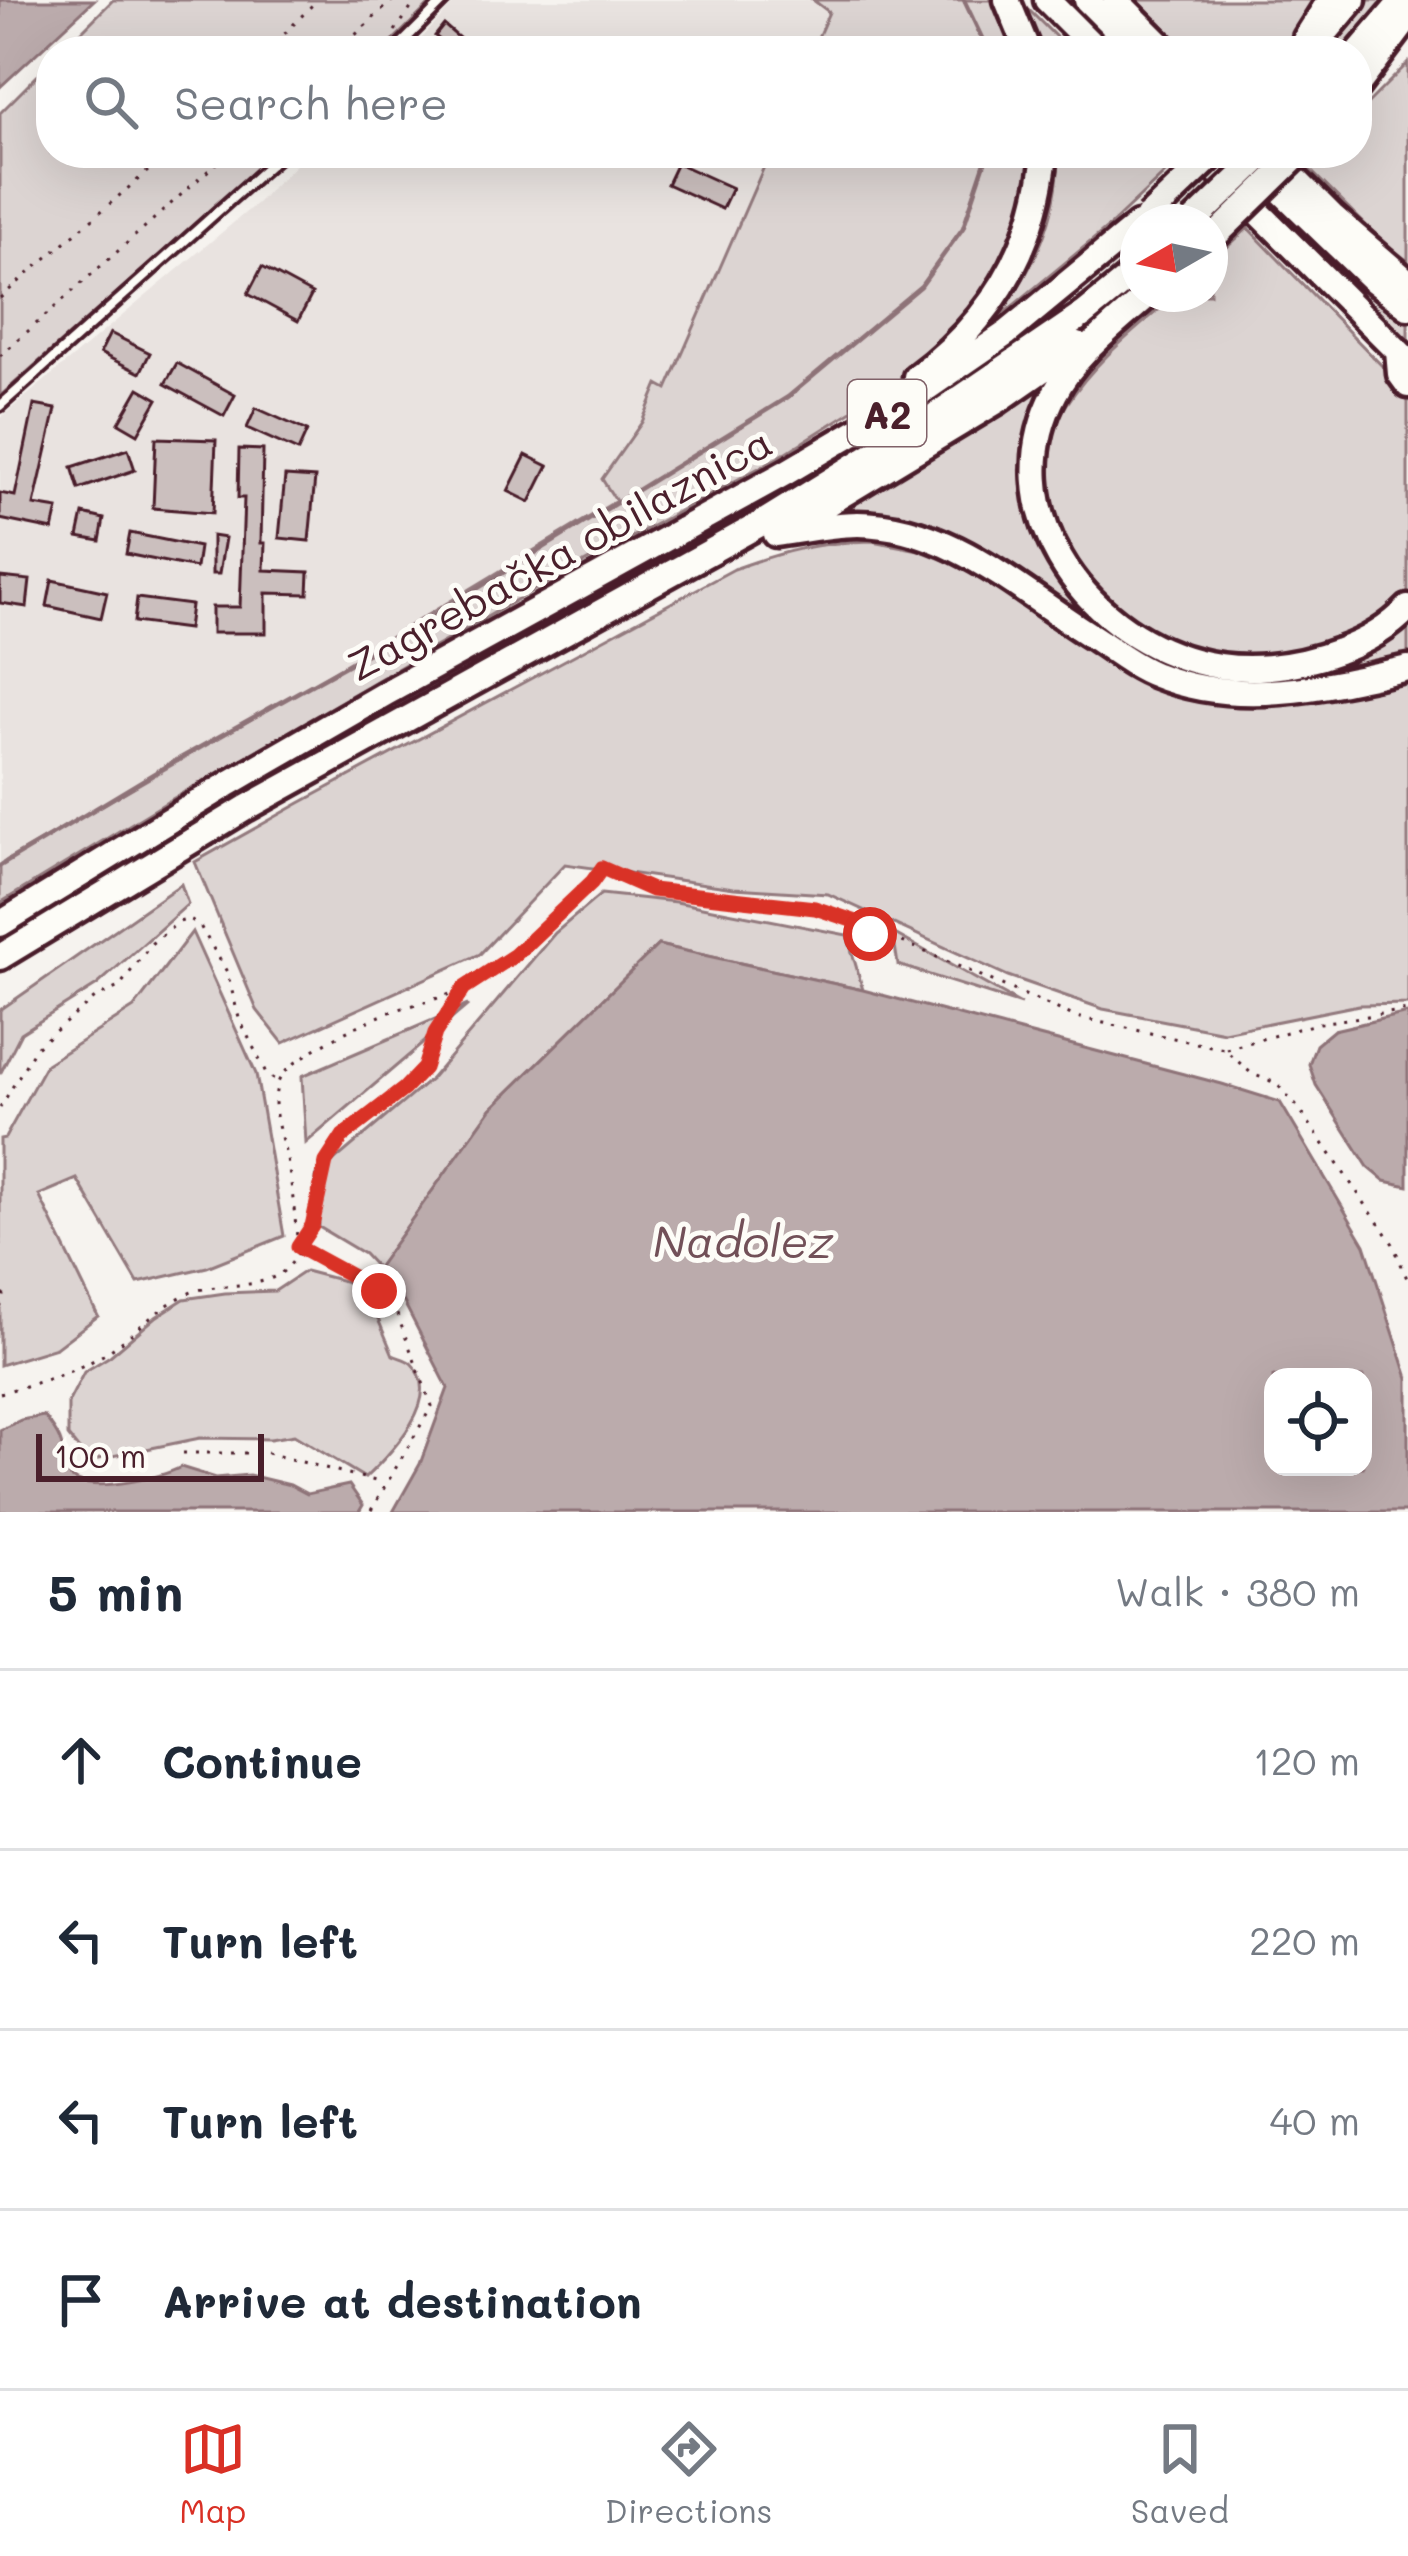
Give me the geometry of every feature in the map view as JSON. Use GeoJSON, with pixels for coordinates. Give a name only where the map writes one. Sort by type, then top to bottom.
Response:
{"type":"FeatureCollection","features":[{"type":"Feature","properties":{"kind":"highway"},"geometry":{"type":"LineString","coordinates":[[1007,0],[1022,36]]}},
{"type":"Feature","properties":{"kind":"highway"},"geometry":{"type":"LineString","coordinates":[[1046,0],[1082,36]]}},
{"type":"Feature","properties":{"kind":"highway"},"geometry":{"type":"LineString","coordinates":[[1087,0],[1123,36]]}},
{"type":"Feature","properties":{"kind":"highway"},"geometry":{"type":"LineString","coordinates":[[1308,36],[1330,0]]}},
{"type":"Feature","properties":{"kind":"highway"},"geometry":{"type":"LineString","coordinates":[[1322,36],[1352,0]]}},
{"type":"Feature","properties":{"kind":"highway"},"geometry":{"type":"LineString","coordinates":[[1372,37],[1403,0]]}},
{"type":"Feature","properties":{"kind":"highway"},"geometry":{"type":"LineString","coordinates":[[1125,7],[1153,36]]}},
{"type":"Feature","properties":{"kind":"highway"},"geometry":{"type":"LineString","coordinates":[[1372,66],[1408,18]]}},
{"type":"Feature","properties":{"kind":"highway"},"geometry":{"type":"LineString","coordinates":[[1372,81],[1408,46]]}},
{"type":"Feature","properties":{"kind":"highway"},"geometry":{"type":"LineString","coordinates":[[683,531],[902,387],[963,337],[1021,252],[1034,219],[1043,168]]}},
{"type":"Feature","properties":{"kind":"highway","name":"Zagrebačka obilaznica"},"geometry":{"type":"LineString","coordinates":[[1160,204],[1199,168]]}},
{"type":"Feature","properties":{"kind":"highway"},"geometry":{"type":"LineString","coordinates":[[1214,168],[1403,356],[1400,374],[1408,385]]}},
{"type":"Feature","properties":{"kind":"highway"},"geometry":{"type":"LineString","coordinates":[[1212,204],[1251,168]]}},
{"type":"Feature","properties":{"kind":"highway"},"geometry":{"type":"LineString","coordinates":[[1257,168],[1371,278],[1408,307]]}},
{"type":"Feature","properties":{"kind":"highway"},"geometry":{"type":"LineString","coordinates":[[1282,168],[1408,282]]}},
{"type":"Feature","properties":{"kind":"highway"},"geometry":{"type":"LineString","coordinates":[[1228,223],[1285,168]]}},
{"type":"Feature","properties":{"kind":"highway","name":"Zagrebačka obilaznica"},"geometry":{"type":"LineString","coordinates":[[0,924],[328,727],[911,399],[1007,333],[1120,239]]}},
{"type":"Feature","properties":{"kind":"highway"},"geometry":{"type":"LineString","coordinates":[[1364,243],[1408,270]]}},
{"type":"Feature","properties":{"kind":"highway","name":"Zagrebačka obilaznica"},"geometry":{"type":"LineString","coordinates":[[0,957],[246,808],[762,523],[927,421],[1120,285]]}},
{"type":"Feature","properties":{"kind":"highway"},"geometry":{"type":"LineString","coordinates":[[605,608],[641,601],[776,534],[1043,372],[1123,312]]}},
{"type":"Feature","properties":{"kind":"highway"},"geometry":{"type":"LineString","coordinates":[[1129,312],[1070,370],[1038,436],[1035,481],[1044,525],[1081,589],[1120,626],[1143,640],[1184,658],[1228,668],[1274,667],[1323,657],[1375,634],[1408,608]]}},
{"type":"Feature","properties":{"kind":"highway"},"geometry":{"type":"LineString","coordinates":[[776,534],[859,524],[930,537],[993,568],[1154,674],[1190,685],[1221,691],[1300,690],[1408,668]]}},
{"type":"Feature","properties":{"kind":"lane"},"geometry":{"type":"LineString","coordinates":[[409,36],[445,0]]}},
{"type":"Feature","properties":{"kind":"lane"},"geometry":{"type":"LineString","coordinates":[[0,406],[266,168]]}},
{"type":"Feature","properties":{"kind":"path"},"geometry":{"type":"LineString","coordinates":[[282,36],[316,0]]}},
{"type":"Feature","properties":{"kind":"path"},"geometry":{"type":"LineString","coordinates":[[354,36],[393,0]]}},
{"type":"Feature","properties":{"kind":"path"},"geometry":{"type":"LineString","coordinates":[[395,32],[417,0]]}},
{"type":"Feature","properties":{"kind":"path"},"geometry":{"type":"LineString","coordinates":[[0,298],[152,168]]}},
{"type":"Feature","properties":{"kind":"path"},"geometry":{"type":"LineString","coordinates":[[0,356],[211,168]]}},
{"type":"Feature","properties":{"kind":"path"},"geometry":{"type":"LineString","coordinates":[[298,1247],[288,1163],[274,1114],[278,1082],[288,1067],[317,1047],[391,1012],[431,1003],[464,988],[515,955],[602,868],[652,890],[815,908],[1076,1017],[1224,1049],[1319,1023],[1408,1010]]}},
{"type":"Feature","properties":{"kind":"path"},"geometry":{"type":"LineString","coordinates":[[0,1108],[36,1047],[95,998],[118,987],[152,944],[190,919],[200,926],[227,972],[239,1018],[267,1075],[278,1082]]}},
{"type":"Feature","properties":{"kind":"path"},"geometry":{"type":"LineString","coordinates":[[0,1393],[64,1375],[101,1356],[169,1302],[198,1290],[277,1276],[292,1262],[312,1226],[326,1162],[343,1136],[424,1068],[435,1033],[464,988]]}},
{"type":"Feature","properties":{"kind":"path"},"geometry":{"type":"LineString","coordinates":[[1224,1049],[1252,1074],[1276,1083],[1300,1110],[1394,1244],[1408,1281]]}},
{"type":"Feature","properties":{"kind":"path"},"geometry":{"type":"LineString","coordinates":[[298,1247],[379,1291],[393,1304],[432,1406],[370,1512]]}},
{"type":"Feature","properties":{"kind":"path"},"geometry":{"type":"LineString","coordinates":[[0,1282],[4,1296],[0,1309]]}},
{"type":"Feature","properties":{"kind":"path"},"geometry":{"type":"LineString","coordinates":[[183,1453],[267,1453],[385,1483]]}},
{"type":"Feature","properties":{"kind":"shaded area"},"geometry":{"type":"Polygon","coordinates":[[[113,0],[434,0],[397,36],[77,36],[113,0]]]}},
{"type":"Feature","properties":{"kind":"shaded area"},"geometry":{"type":"Polygon","coordinates":[[[457,0],[813,0],[829,11],[818,36],[424,36],[457,0]]]}},
{"type":"Feature","properties":{"kind":"shaded area"},"geometry":{"type":"Polygon","coordinates":[[[813,0],[996,0],[1012,36],[819,36],[829,12],[813,0]]]}},
{"type":"Feature","properties":{"kind":"shaded area"},"geometry":{"type":"Polygon","coordinates":[[[1019,0],[1055,36],[1034,36],[1019,0]]]}},
{"type":"Feature","properties":{"kind":"shaded area"},"geometry":{"type":"Polygon","coordinates":[[[1133,0],[1322,0],[1294,36],[1169,36],[1133,0]]]}},
{"type":"Feature","properties":{"kind":"shaded area"},"geometry":{"type":"Polygon","coordinates":[[[1368,0],[1390,0],[1359,36],[1340,36],[1368,0]]]}},
{"type":"Feature","properties":{"kind":"shaded area"},"geometry":{"type":"Polygon","coordinates":[[[1408,63],[1408,261],[1308,168],[1372,168],[1372,99],[1408,63]]]}},
{"type":"Feature","properties":{"kind":"shaded area"},"geometry":{"type":"Polygon","coordinates":[[[36,77],[36,168],[258,168],[0,396],[0,113],[36,77]]]}},
{"type":"Feature","properties":{"kind":"shaded area"},"geometry":{"type":"Polygon","coordinates":[[[293,168],[763,168],[667,390],[657,384],[642,422],[602,478],[617,501],[0,865],[0,418],[293,168]]]}},
{"type":"Feature","properties":{"kind":"shaded area"},"geometry":{"type":"Polygon","coordinates":[[[763,168],[1035,168],[1034,185],[996,282],[932,356],[898,382],[779,457],[523,596],[0,903],[0,865],[7,860],[328,675],[616,501],[602,479],[642,422],[658,384],[667,389],[763,168]]]}},
{"type":"Feature","properties":{"kind":"shaded area"},"geometry":{"type":"Polygon","coordinates":[[[1058,168],[1171,168],[1132,204],[1120,204],[1120,216],[1106,229],[997,319],[1042,241],[1058,168]]]}},
{"type":"Feature","properties":{"kind":"shaded area"},"geometry":{"type":"Polygon","coordinates":[[[1273,206],[1327,256],[1408,323],[1408,342],[1273,206]]]}},
{"type":"Feature","properties":{"kind":"shaded area"},"geometry":{"type":"Polygon","coordinates":[[[1248,228],[1385,369],[1408,400],[1408,592],[1354,633],[1290,654],[1245,656],[1201,649],[1160,634],[1123,611],[1091,581],[1067,544],[1052,501],[1053,438],[1078,388],[1156,312],[1228,312],[1228,246],[1248,228]]]}},
{"type":"Feature","properties":{"kind":"shaded area"},"geometry":{"type":"Polygon","coordinates":[[[1063,368],[1027,459],[1083,605],[1246,683],[1183,669],[1139,652],[994,554],[938,527],[899,520],[818,521],[974,429],[1063,368]]]}},
{"type":"Feature","properties":{"kind":"shaded area"},"geometry":{"type":"Polygon","coordinates":[[[872,541],[919,550],[969,570],[1139,679],[1203,700],[1239,705],[1294,702],[1408,679],[1408,1004],[1359,1005],[1224,1032],[1103,1009],[1008,976],[828,894],[734,888],[565,864],[480,954],[283,1043],[257,1010],[195,862],[734,569],[802,549],[872,541]]]}},
{"type":"Feature","properties":{"kind":"shaded area"},"geometry":{"type":"Polygon","coordinates":[[[1408,624],[1408,657],[1309,677],[1248,680],[1332,665],[1408,624]]]}},
{"type":"Feature","properties":{"kind":"shaded area"},"geometry":{"type":"Polygon","coordinates":[[[181,884],[188,904],[97,985],[21,1033],[0,1074],[0,1010],[181,884]]]}},
{"type":"Feature","properties":{"kind":"shaded area"},"geometry":{"type":"Polygon","coordinates":[[[601,894],[676,902],[847,935],[863,990],[658,945],[491,1109],[377,1268],[364,1254],[319,1227],[316,1176],[431,1079],[555,933],[601,894]]]}},
{"type":"Feature","properties":{"kind":"shaded area"},"geometry":{"type":"Polygon","coordinates":[[[192,932],[256,1074],[284,1236],[207,1267],[138,1283],[77,1179],[39,1195],[98,1316],[56,1348],[0,1365],[0,1139],[5,1138],[46,1064],[134,1008],[192,932]]]}},
{"type":"Feature","properties":{"kind":"shaded area"},"geometry":{"type":"Polygon","coordinates":[[[893,933],[1021,1004],[898,965],[893,933]]]}},
{"type":"Feature","properties":{"kind":"shaded area"},"geometry":{"type":"Polygon","coordinates":[[[468,1005],[306,1143],[302,1076],[468,1005]]]}},
{"type":"Feature","properties":{"kind":"shaded area"},"geometry":{"type":"Polygon","coordinates":[[[305,1271],[373,1294],[393,1355],[411,1363],[420,1377],[419,1408],[410,1425],[365,1478],[294,1435],[200,1438],[88,1461],[68,1436],[68,1403],[84,1372],[156,1317],[184,1299],[275,1291],[305,1271]]]}},
{"type":"Feature","properties":{"kind":"water"},"geometry":{"type":"Polygon","coordinates":[[[0,0],[94,0],[55,36],[36,36],[36,54],[0,87],[0,0]]]}},
{"type":"Feature","properties":{"kind":"water","name":"Nadolez"},"geometry":{"type":"Polygon","coordinates":[[[658,945],[863,990],[1280,1102],[1365,1245],[1408,1378],[1408,1512],[393,1512],[420,1464],[448,1388],[393,1281],[377,1268],[491,1109],[658,945]]]}},
{"type":"Feature","properties":{"kind":"water"},"geometry":{"type":"Polygon","coordinates":[[[1408,1013],[1408,1186],[1385,1181],[1368,1167],[1316,1085],[1309,1064],[1316,1045],[1334,1030],[1408,1013]]]}},
{"type":"Feature","properties":{"kind":"water"},"geometry":{"type":"Polygon","coordinates":[[[44,1416],[60,1440],[63,1468],[87,1484],[130,1482],[181,1467],[216,1478],[249,1475],[307,1494],[349,1485],[363,1505],[359,1512],[0,1512],[0,1430],[44,1416]]]}},
{"type":"Feature","properties":{"kind":"building"},"geometry":{"type":"Polygon","coordinates":[[[444,25],[457,36],[435,36],[444,25]]]}},
{"type":"Feature","properties":{"kind":"building"},"geometry":{"type":"Polygon","coordinates":[[[675,168],[688,168],[732,188],[722,209],[667,184],[675,168]]]}},
{"type":"Feature","properties":{"kind":"building"},"geometry":{"type":"Polygon","coordinates":[[[262,267],[312,294],[298,321],[248,294],[262,267]]]}},
{"type":"Feature","properties":{"kind":"building"},"geometry":{"type":"Polygon","coordinates":[[[110,333],[150,353],[140,373],[100,353],[110,333]]]}},
{"type":"Feature","properties":{"kind":"building"},"geometry":{"type":"Polygon","coordinates":[[[177,363],[235,395],[224,416],[165,384],[177,363]]]}},
{"type":"Feature","properties":{"kind":"building"},"geometry":{"type":"Polygon","coordinates":[[[139,388],[158,399],[138,434],[119,423],[139,388]]]}},
{"type":"Feature","properties":{"kind":"building"},"geometry":{"type":"Polygon","coordinates":[[[34,405],[56,409],[34,505],[58,509],[53,530],[0,519],[0,493],[15,496],[34,405]]]}},
{"type":"Feature","properties":{"kind":"building"},"geometry":{"type":"Polygon","coordinates":[[[256,408],[307,431],[298,451],[247,428],[256,408]]]}},
{"type":"Feature","properties":{"kind":"building"},"geometry":{"type":"Polygon","coordinates":[[[156,438],[216,440],[213,513],[153,508],[156,438]]]}},
{"type":"Feature","properties":{"kind":"building"},"geometry":{"type":"Polygon","coordinates":[[[128,449],[135,470],[79,489],[72,467],[128,449]]]}},
{"type":"Feature","properties":{"kind":"building"},"geometry":{"type":"Polygon","coordinates":[[[239,449],[263,450],[264,570],[309,572],[308,594],[266,593],[266,633],[212,633],[212,607],[240,607],[244,498],[238,498],[239,449]]]}},
{"type":"Feature","properties":{"kind":"building"},"geometry":{"type":"Polygon","coordinates":[[[526,455],[548,466],[530,502],[508,491],[526,455]]]}},
{"type":"Feature","properties":{"kind":"building"},"geometry":{"type":"Polygon","coordinates":[[[285,476],[315,478],[309,541],[279,538],[285,476]]]}},
{"type":"Feature","properties":{"kind":"building"},"geometry":{"type":"Polygon","coordinates":[[[83,514],[104,519],[100,541],[78,537],[83,514]]]}},
{"type":"Feature","properties":{"kind":"building"},"geometry":{"type":"Polygon","coordinates":[[[130,533],[199,547],[196,568],[126,554],[130,533]]]}},
{"type":"Feature","properties":{"kind":"building"},"geometry":{"type":"Polygon","coordinates":[[[212,536],[225,538],[219,574],[212,574],[212,536]]]}},
{"type":"Feature","properties":{"kind":"building"},"geometry":{"type":"Polygon","coordinates":[[[0,577],[30,580],[27,607],[0,603],[0,577]]]}},
{"type":"Feature","properties":{"kind":"building"},"geometry":{"type":"Polygon","coordinates":[[[52,580],[107,592],[101,618],[47,606],[52,580]]]}},
{"type":"Feature","properties":{"kind":"building"},"geometry":{"type":"Polygon","coordinates":[[[137,598],[191,605],[188,629],[134,622],[137,598]]]}},
{"type":"Feature","properties":{"kind":"waterway"},"geometry":{"type":"LineString","coordinates":[[964,0],[981,36]]}},
{"type":"Feature","properties":{"kind":"waterway"},"geometry":{"type":"LineString","coordinates":[[0,866],[168,765],[420,624],[788,397],[921,286],[963,228],[983,168]]}},
{"type":"Feature","properties":{"kind":"route"},"geometry":{"type":"LineString","coordinates":[[379,1291],[298,1247],[312,1226],[326,1162],[343,1136],[424,1068],[435,1033],[464,988],[515,955],[602,868],[652,890],[815,908],[857,922],[870,934]]}}]}
